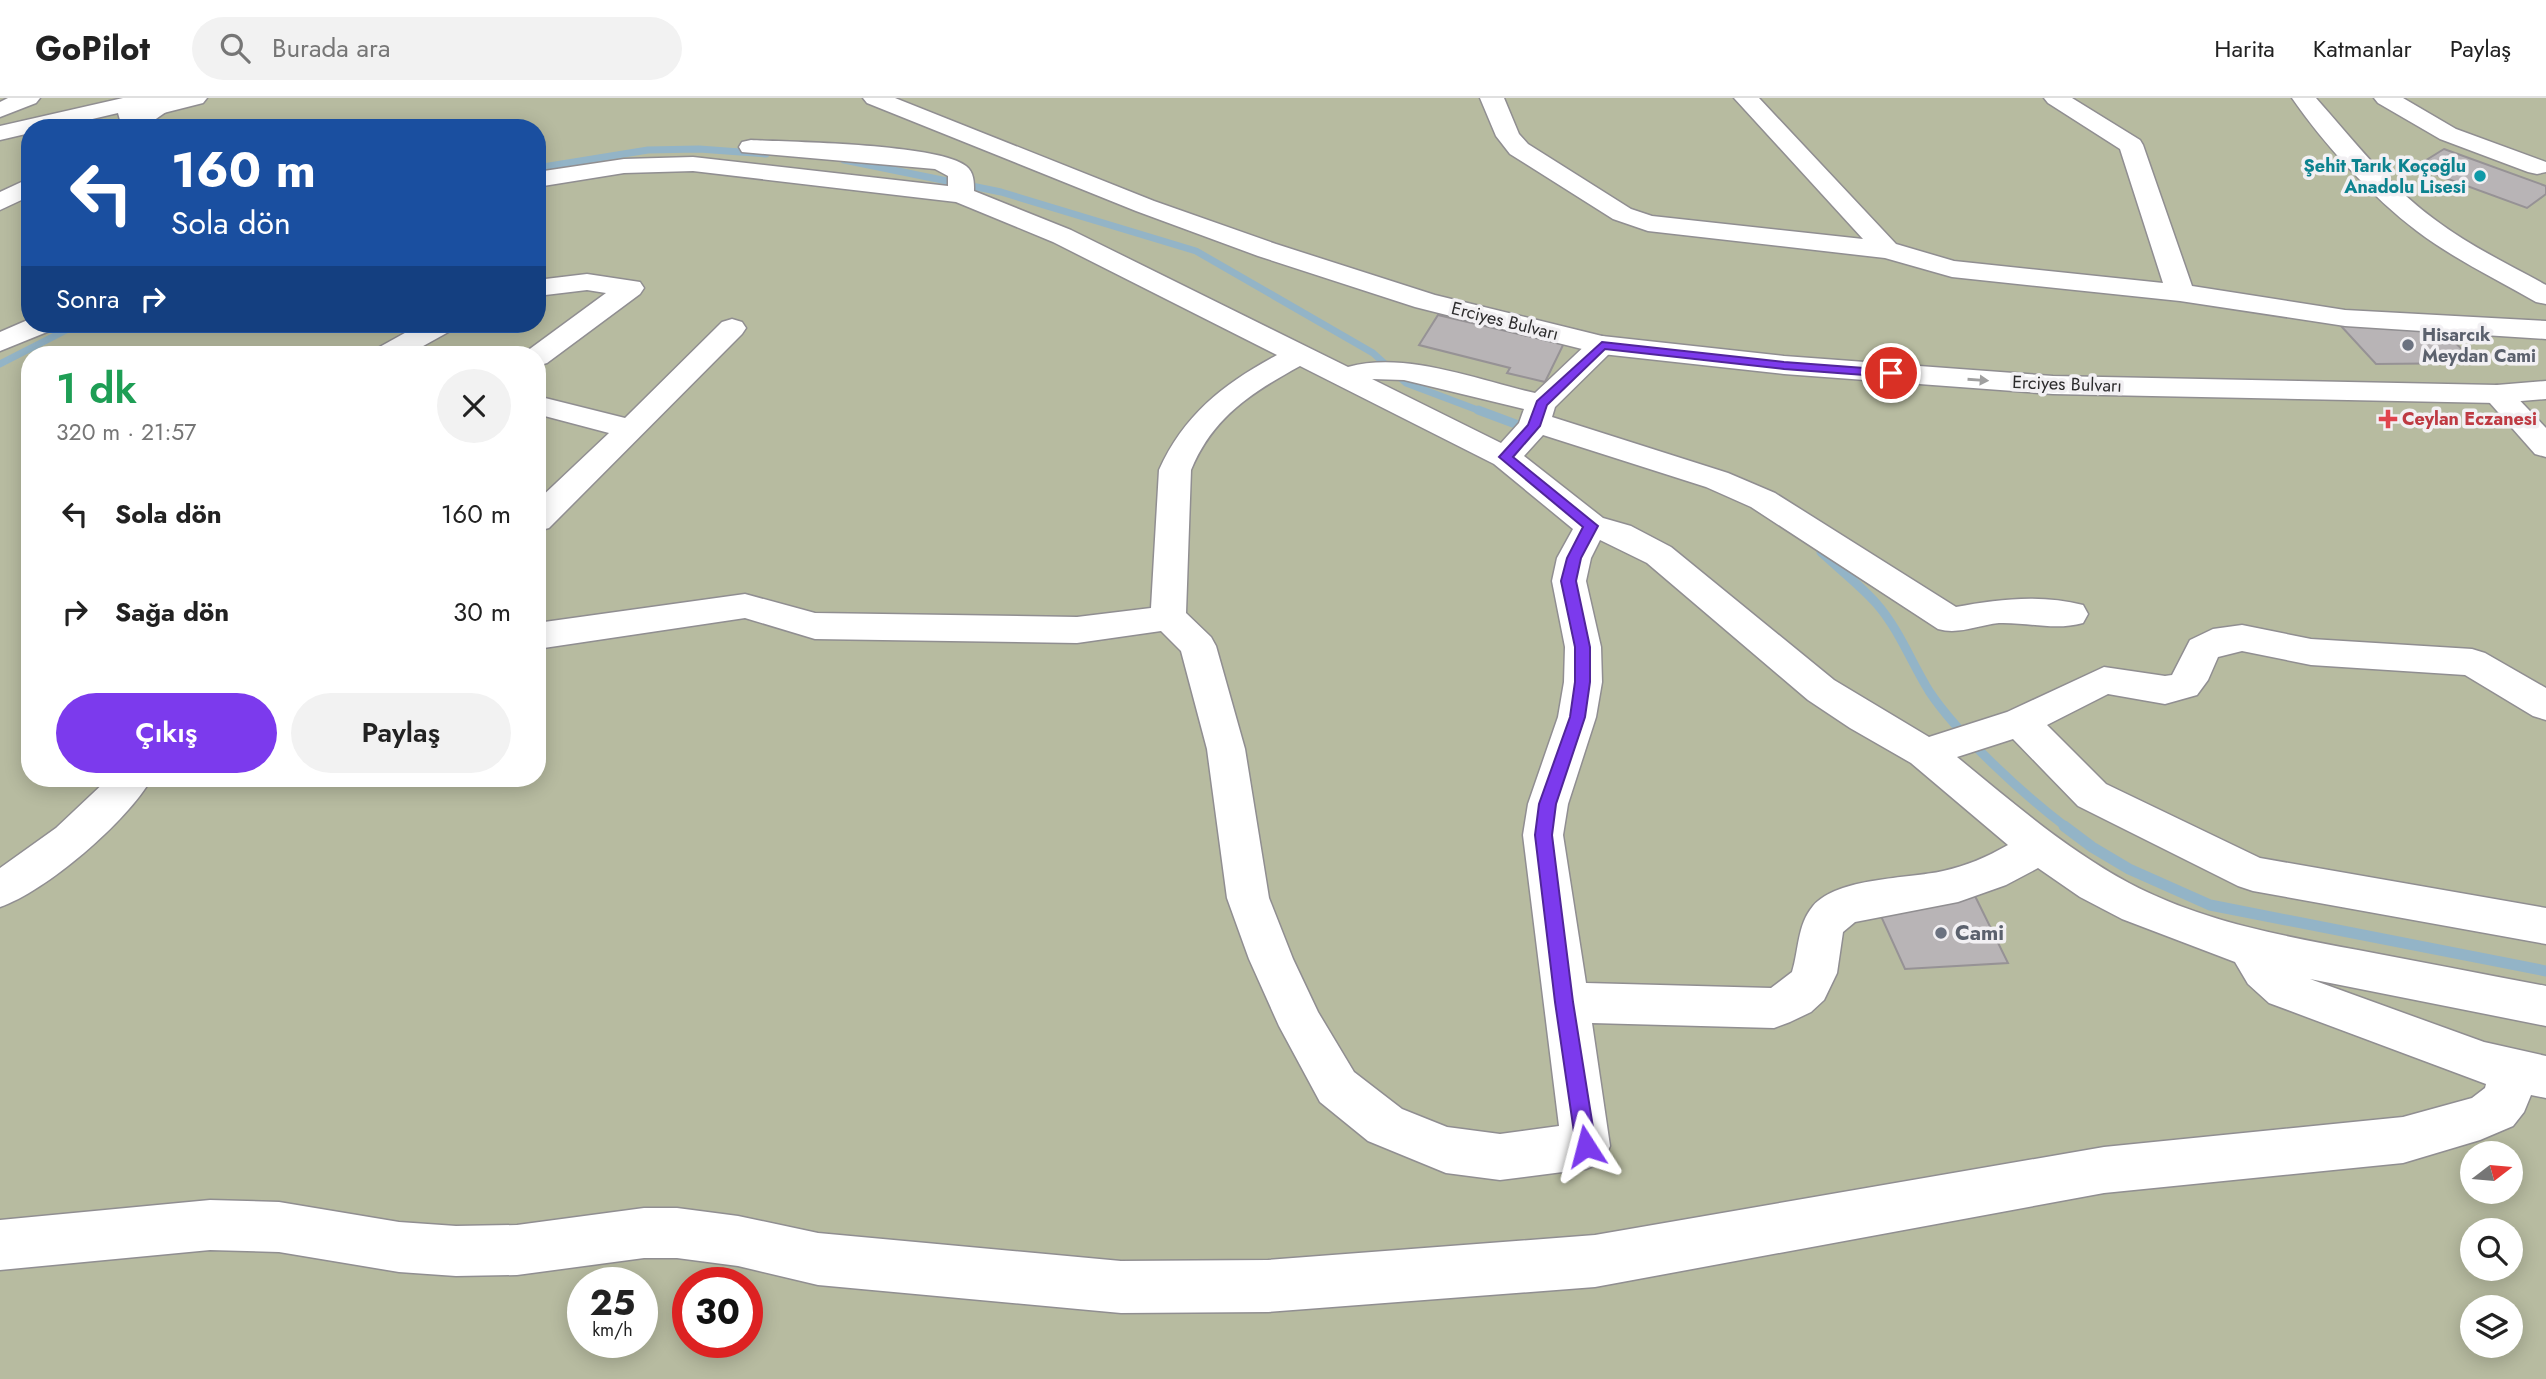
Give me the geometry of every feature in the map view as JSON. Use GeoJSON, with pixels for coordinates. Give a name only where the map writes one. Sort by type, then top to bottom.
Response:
{"type":"FeatureCollection","features":[{"type":"Feature","properties":{"kind":"main road"},"geometry":{"type":"LineString","coordinates":[[0,110],[28,98]]}},
{"type":"Feature","properties":{"kind":"main road"},"geometry":{"type":"LineString","coordinates":[[71,119],[157,102],[195,98]]}},
{"type":"Feature","properties":{"kind":"main road","name":"Erciyes Bulvarı"},"geometry":{"type":"LineString","coordinates":[[875,98],[1145,206],[1267,250],[1425,301],[1602,345],[1784,365],[2053,385],[2497,394],[2546,390]]}},
{"type":"Feature","properties":{"kind":"main road","name":"Erciyes Bulvarı"},"geometry":{"type":"LineString","coordinates":[[926,98],[1079,161],[1283,237],[1438,286],[1607,327],[1781,346],[2045,365],[2438,377],[2492,375],[2546,365]]}},
{"type":"Feature","properties":{"kind":"main road"},"geometry":{"type":"LineString","coordinates":[[1492,98],[1508,136],[1519,149],[1634,219],[1663,225],[1887,250],[1924,263],[1966,271],[2180,293],[2344,318],[2546,330]]}},
{"type":"Feature","properties":{"kind":"main road"},"geometry":{"type":"LineString","coordinates":[[1746,98],[1887,250]]}},
{"type":"Feature","properties":{"kind":"main road"},"geometry":{"type":"LineString","coordinates":[[2056,98],[2131,145],[2180,293]]}},
{"type":"Feature","properties":{"kind":"main road"},"geometry":{"type":"LineString","coordinates":[[2304,98],[2374,178],[2408,212],[2449,242],[2546,296]]}},
{"type":"Feature","properties":{"kind":"main road"},"geometry":{"type":"LineString","coordinates":[[2386,98],[2448,134],[2537,167]]}},
{"type":"Feature","properties":{"kind":"main road"},"geometry":{"type":"LineString","coordinates":[[101,119],[157,102]]}},
{"type":"Feature","properties":{"kind":"main road"},"geometry":{"type":"LineString","coordinates":[[137,119],[157,102]]}},
{"type":"Feature","properties":{"kind":"main road"},"geometry":{"type":"LineString","coordinates":[[0,133],[21,129]]}},
{"type":"Feature","properties":{"kind":"main road"},"geometry":{"type":"LineString","coordinates":[[0,144],[21,140]]}},
{"type":"Feature","properties":{"kind":"main road"},"geometry":{"type":"LineString","coordinates":[[546,161],[634,146],[676,143],[928,159],[951,166],[961,187]]}},
{"type":"Feature","properties":{"kind":"main road"},"geometry":{"type":"LineString","coordinates":[[546,179],[624,166],[693,164],[961,187],[1344,377],[1527,431],[1717,480],[1763,500],[1951,620],[1998,611],[2070,614]]}},
{"type":"Feature","properties":{"kind":"main road"},"geometry":{"type":"LineString","coordinates":[[0,202],[21,190]]}},
{"type":"Feature","properties":{"kind":"main road"},"geometry":{"type":"LineString","coordinates":[[546,287],[587,282],[630,288],[546,350]]}},
{"type":"Feature","properties":{"kind":"main road"},"geometry":{"type":"LineString","coordinates":[[546,511],[732,328]]}},
{"type":"Feature","properties":{"kind":"main road"},"geometry":{"type":"LineString","coordinates":[[0,342],[21,333]]}},
{"type":"Feature","properties":{"kind":"main road"},"geometry":{"type":"LineString","coordinates":[[402,346],[426,333]]}},
{"type":"Feature","properties":{"kind":"main road"},"geometry":{"type":"LineString","coordinates":[[1527,431],[1602,345]]}},
{"type":"Feature","properties":{"kind":"main road"},"geometry":{"type":"LineString","coordinates":[[1298,355],[1251,381],[1198,425],[1183,447],[1175,470],[1168,617],[1198,646],[1226,749],[1248,898],[1271,959],[1302,1026],[1337,1087],[1385,1125],[1446,1150],[1500,1157],[1586,1146],[1543,835],[1548,804],[1577,717],[1583,682],[1583,647],[1569,581],[1574,558],[1591,526]]}},
{"type":"Feature","properties":{"kind":"main road"},"geometry":{"type":"LineString","coordinates":[[1344,377],[1392,370],[1527,431],[1591,526],[1619,534],[1659,555],[1821,690],[1863,718],[1951,744],[2039,846],[2116,896],[2204,935],[2250,948],[2546,1006]]}},
{"type":"Feature","properties":{"kind":"main road"},"geometry":{"type":"LineString","coordinates":[[2497,394],[2546,447]]}},
{"type":"Feature","properties":{"kind":"main road"},"geometry":{"type":"LineString","coordinates":[[546,407],[631,429]]}},
{"type":"Feature","properties":{"kind":"main road"},"geometry":{"type":"LineString","coordinates":[[546,635],[729,606],[762,609],[801,623],[829,626],[1077,630],[1168,617]]}},
{"type":"Feature","properties":{"kind":"main road"},"geometry":{"type":"LineString","coordinates":[[1951,744],[2020,722],[2104,680],[2165,690],[2174,689],[2189,680],[2203,649],[2213,642],[2242,638],[2311,652],[2472,662],[2546,706]]}},
{"type":"Feature","properties":{"kind":"main road"},"geometry":{"type":"LineString","coordinates":[[2020,722],[2092,796],[2253,874],[2546,926]]}},
{"type":"Feature","properties":{"kind":"main road"},"geometry":{"type":"LineString","coordinates":[[0,890],[59,850],[88,825],[124,787]]}},
{"type":"Feature","properties":{"kind":"main road"},"geometry":{"type":"LineString","coordinates":[[1564,1002],[1774,1008],[1805,992],[1814,980],[1822,928],[1838,910],[1861,902],[1951,889],[2008,867],[2039,846]]}},
{"type":"Feature","properties":{"kind":"main road"},"geometry":{"type":"LineString","coordinates":[[0,1245],[210,1225],[279,1227],[398,1247],[456,1251],[517,1250],[633,1235],[677,1233],[728,1239],[818,1259],[1121,1287],[1269,1286],[1595,1261],[2104,1170],[2403,1140],[2480,1118],[2496,1110],[2528,1074],[2285,989],[2264,971],[2250,948]]}},
{"type":"Feature","properties":{"kind":"green space"},"geometry":{"type":"Polygon","coordinates":[[[0,98],[2546,98],[2546,1379],[0,1379],[0,98]]]}},
{"type":"Feature","properties":{"kind":"building","name":"Şehit Tarık Koçoğlu Anadolu Lisesi"},"geometry":{"type":"Polygon","coordinates":[[[2444,149],[2546,186],[2546,194],[2527,208],[2415,167],[2444,149]]]}},
{"type":"Feature","properties":{"kind":"building"},"geometry":{"type":"Polygon","coordinates":[[[1438,315],[1527,336],[1530,331],[1566,339],[1545,382],[1507,373],[1510,368],[1419,345],[1438,315]]]}},
{"type":"Feature","properties":{"kind":"building","name":"Hisarcık Meydan Cami"},"geometry":{"type":"Polygon","coordinates":[[[2341,326],[2438,326],[2476,363],[2376,364],[2341,326]]]}},
{"type":"Feature","properties":{"kind":"building","name":"Cami"},"geometry":{"type":"Polygon","coordinates":[[[1975,896],[2008,963],[1905,969],[1875,903],[1975,896]]]}},
{"type":"Feature","properties":{"kind":"waterway"},"geometry":{"type":"LineString","coordinates":[[546,167],[648,150],[699,149],[766,154]]}},
{"type":"Feature","properties":{"kind":"waterway"},"geometry":{"type":"LineString","coordinates":[[844,160],[1001,192],[1196,251],[1373,353],[1406,383],[1483,412]]}},
{"type":"Feature","properties":{"kind":"waterway"},"geometry":{"type":"LineString","coordinates":[[35,346],[60,333]]}},
{"type":"Feature","properties":{"kind":"waterway"},"geometry":{"type":"LineString","coordinates":[[0,364],[21,353]]}},
{"type":"Feature","properties":{"kind":"waterway"},"geometry":{"type":"LineString","coordinates":[[1478,410],[1529,429]]}},
{"type":"Feature","properties":{"kind":"waterway"},"geometry":{"type":"LineString","coordinates":[[1821,552],[1884,613],[1929,691],[1957,726],[2012,782],[2066,827]]}},
{"type":"Feature","properties":{"kind":"waterway"},"geometry":{"type":"LineString","coordinates":[[2064,826],[2129,869],[2210,905],[2546,971]]}},
{"type":"Feature","properties":{"kind":"place","name":"Şehit Tarık Koçoğlu Anadolu Lisesi"},"geometry":{"type":"Point","coordinates":[2480,176]}},
{"type":"Feature","properties":{"kind":"place","name":"Hisarcık Meydan Cami"},"geometry":{"type":"Point","coordinates":[2408,345]}},
{"type":"Feature","properties":{"kind":"place","name":"Ceylan Eczanesi"},"geometry":{"type":"Point","coordinates":[2388,419]}},
{"type":"Feature","properties":{"kind":"place","name":"Cami"},"geometry":{"type":"Point","coordinates":[1941,933]}},
{"type":"Feature","properties":{"kind":"route"},"geometry":{"type":"LineString","coordinates":[[1586,1146],[1543,835],[1548,804],[1577,717],[1583,682],[1583,647],[1569,581],[1574,558],[1591,526],[1505,457],[1534,426],[1541,404],[1602,345],[1784,365],[1891,373]]}}]}
